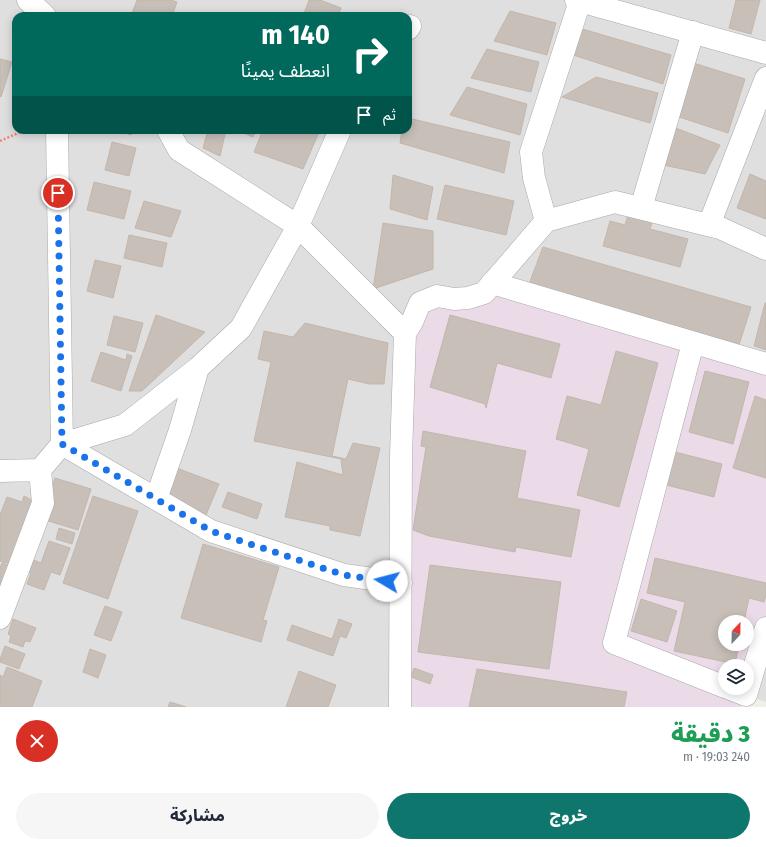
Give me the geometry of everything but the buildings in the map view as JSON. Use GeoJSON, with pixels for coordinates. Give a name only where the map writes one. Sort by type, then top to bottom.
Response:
{"type":"FeatureCollection","features":[{"type":"Feature","properties":{"kind":"street"},"geometry":{"type":"LineString","coordinates":[[28,0],[41,12]]}},
{"type":"Feature","properties":{"kind":"street"},"geometry":{"type":"LineString","coordinates":[[546,221],[534,178],[531,152],[578,1],[766,52]]}},
{"type":"Feature","properties":{"kind":"street"},"geometry":{"type":"LineString","coordinates":[[641,208],[693,32]]}},
{"type":"Feature","properties":{"kind":"street"},"geometry":{"type":"LineString","coordinates":[[709,225],[766,78]]}},
{"type":"Feature","properties":{"kind":"street"},"geometry":{"type":"LineString","coordinates":[[57,134],[62,444]]}},
{"type":"Feature","properties":{"kind":"street"},"geometry":{"type":"LineString","coordinates":[[170,134],[179,150],[298,226],[405,333]]}},
{"type":"Feature","properties":{"kind":"street"},"geometry":{"type":"LineString","coordinates":[[0,618],[43,503],[40,470],[62,444],[125,426],[198,368],[241,328],[298,226],[338,134]]}},
{"type":"Feature","properties":{"kind":"street"},"geometry":{"type":"LineString","coordinates":[[400,707],[401,456],[405,333],[420,304],[437,296],[468,298],[484,292],[546,221],[615,202],[720,228],[766,249]]}},
{"type":"Feature","properties":{"kind":"street"},"geometry":{"type":"LineString","coordinates":[[492,283],[766,364]]}},
{"type":"Feature","properties":{"kind":"street"},"geometry":{"type":"LineString","coordinates":[[693,343],[614,643],[718,685]]}},
{"type":"Feature","properties":{"kind":"street"},"geometry":{"type":"LineString","coordinates":[[156,499],[180,430],[198,368]]}},
{"type":"Feature","properties":{"kind":"street"},"geometry":{"type":"LineString","coordinates":[[62,444],[211,531],[344,575],[401,583]]}},
{"type":"Feature","properties":{"kind":"street"},"geometry":{"type":"LineString","coordinates":[[0,471],[40,470]]}},
{"type":"Feature","properties":{"kind":"street"},"geometry":{"type":"LineString","coordinates":[[754,668],[766,628]]}},
{"type":"Feature","properties":{"kind":"path"},"geometry":{"type":"LineString","coordinates":[[0,141],[16,134]]}},
{"type":"Feature","properties":{"kind":"shaded area"},"geometry":{"type":"Polygon","coordinates":[[[0,0],[766,0],[766,365],[411,707],[0,707],[0,0]]]}},
{"type":"Feature","properties":{"kind":"shaded area"},"geometry":{"type":"Polygon","coordinates":[[[492,283],[766,365],[766,627],[754,668],[754,659],[718,659],[718,695],[746,695],[741,707],[401,707],[412,322],[492,283]]]}},
{"type":"Feature","properties":{"kind":"shaded area"},"geometry":{"type":"Polygon","coordinates":[[[766,627],[766,702],[746,695],[754,695],[754,668],[766,627]]]}},
{"type":"Feature","properties":{"kind":"route"},"geometry":{"type":"LineString","coordinates":[[58,193],[62,444],[211,531],[344,575],[387,581]]}}]}
